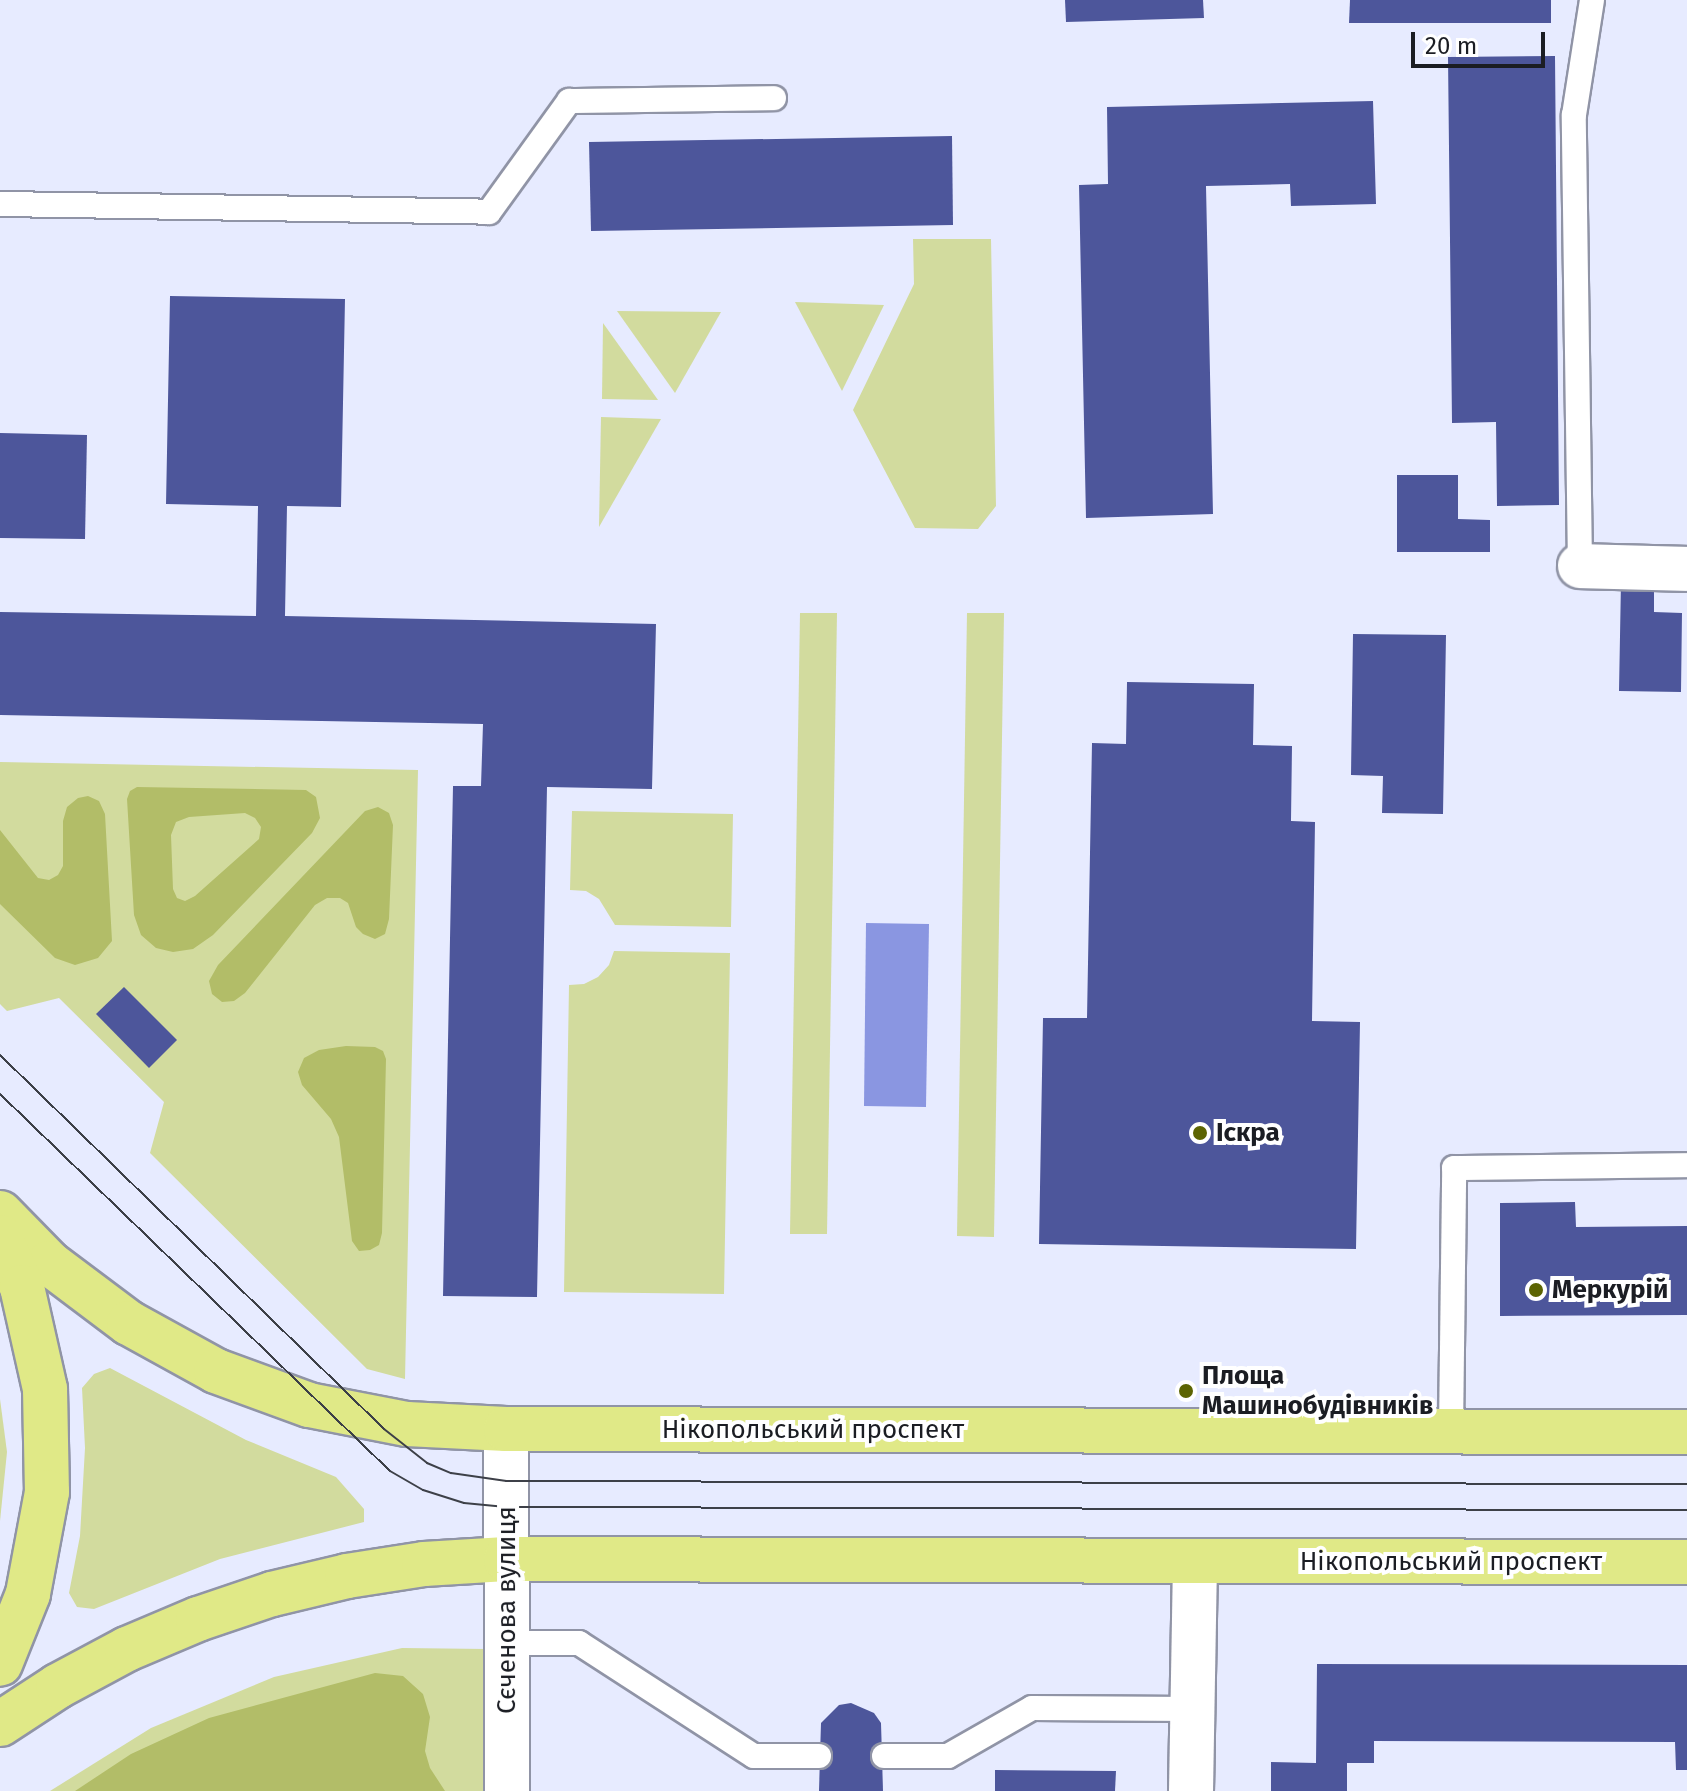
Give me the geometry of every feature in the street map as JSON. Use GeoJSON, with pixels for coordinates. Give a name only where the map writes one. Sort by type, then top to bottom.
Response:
{"type":"FeatureCollection","features":[{"type":"Feature","properties":{"kind":"main road","name":"Нікопольський проспект"},"geometry":{"type":"LineString","coordinates":[[0,1213],[49,1263],[129,1323],[216,1371],[309,1405],[407,1424],[506,1429],[1687,1432]]}},
{"type":"Feature","properties":{"kind":"main road"},"geometry":{"type":"LineString","coordinates":[[0,1237],[22,1287],[45,1389],[47,1492],[28,1594],[0,1664]]}},
{"type":"Feature","properties":{"kind":"main road","name":"Нікопольський проспект"},"geometry":{"type":"LineString","coordinates":[[0,1724],[58,1686],[127,1649],[198,1619],[272,1594],[347,1576],[424,1564],[506,1559],[1687,1562]]}},
{"type":"Feature","properties":{"kind":"street"},"geometry":{"type":"LineString","coordinates":[[1580,566],[1687,569]]}},
{"type":"Feature","properties":{"kind":"street","name":"Сєченова вулиця"},"geometry":{"type":"LineString","coordinates":[[506,1429],[507,1791]]}},
{"type":"Feature","properties":{"kind":"street"},"geometry":{"type":"LineString","coordinates":[[1191,1791],[1195,1562]]}},
{"type":"Feature","properties":{"kind":"lane"},"geometry":{"type":"LineString","coordinates":[[1580,566],[1574,115],[1592,0]]}},
{"type":"Feature","properties":{"kind":"lane"},"geometry":{"type":"LineString","coordinates":[[0,204],[489,212],[569,101],[774,98]]}},
{"type":"Feature","properties":{"kind":"lane"},"geometry":{"type":"LineString","coordinates":[[1451,1431],[1454,1168],[1687,1165]]}},
{"type":"Feature","properties":{"kind":"lane"},"geometry":{"type":"LineString","coordinates":[[507,1643],[579,1643],[754,1756],[819,1756]]}},
{"type":"Feature","properties":{"kind":"lane"},"geometry":{"type":"LineString","coordinates":[[884,1756],[948,1756],[1032,1708],[1192,1709]]}},
{"type":"Feature","properties":{"kind":"green space"},"geometry":{"type":"Polygon","coordinates":[[[913,239],[991,239],[996,506],[978,529],[915,528],[853,410],[914,284],[913,239]]]}},
{"type":"Feature","properties":{"kind":"green space"},"geometry":{"type":"Polygon","coordinates":[[[795,302],[884,305],[842,391],[795,302]]]}},
{"type":"Feature","properties":{"kind":"green space"},"geometry":{"type":"Polygon","coordinates":[[[617,311],[721,312],[675,393],[617,311]]]}},
{"type":"Feature","properties":{"kind":"green space"},"geometry":{"type":"Polygon","coordinates":[[[603,323],[658,400],[602,399],[603,323]]]}},
{"type":"Feature","properties":{"kind":"green space"},"geometry":{"type":"Polygon","coordinates":[[[601,417],[661,419],[599,527],[601,417]]]}},
{"type":"Feature","properties":{"kind":"green space"},"geometry":{"type":"Polygon","coordinates":[[[800,613],[837,613],[827,1234],[790,1234],[800,613]]]}},
{"type":"Feature","properties":{"kind":"green space"},"geometry":{"type":"Polygon","coordinates":[[[967,613],[1004,613],[994,1237],[957,1236],[967,613]]]}},
{"type":"Feature","properties":{"kind":"green space"},"geometry":{"type":"Polygon","coordinates":[[[0,762],[418,770],[405,1379],[367,1369],[150,1153],[164,1102],[59,998],[7,1011],[0,1004],[0,762]]]}},
{"type":"Feature","properties":{"kind":"green space"},"geometry":{"type":"Polygon","coordinates":[[[137,787],[306,790],[316,797],[320,818],[312,833],[213,935],[193,949],[173,952],[156,948],[141,935],[134,915],[127,799],[130,791],[137,787]],[[245,813],[189,817],[176,822],[171,835],[173,889],[177,898],[185,901],[195,896],[259,839],[261,827],[255,818],[245,813]]]}},
{"type":"Feature","properties":{"kind":"green space"},"geometry":{"type":"Polygon","coordinates":[[[88,796],[99,801],[105,814],[112,941],[98,958],[75,965],[55,958],[0,904],[0,830],[38,878],[49,880],[58,875],[63,866],[63,821],[67,807],[78,798],[88,796]]]}},
{"type":"Feature","properties":{"kind":"green space"},"geometry":{"type":"Polygon","coordinates":[[[378,807],[389,813],[393,825],[389,919],[385,934],[375,939],[363,934],[356,927],[348,903],[340,898],[327,898],[315,905],[245,993],[234,1001],[222,1002],[212,994],[209,981],[218,965],[365,811],[378,807]]]}},
{"type":"Feature","properties":{"kind":"green space"},"geometry":{"type":"Polygon","coordinates":[[[572,811],[733,814],[731,927],[615,925],[599,899],[586,891],[570,890],[572,811]]]}},
{"type":"Feature","properties":{"kind":"green space"},"geometry":{"type":"Polygon","coordinates":[[[614,951],[730,953],[724,1294],[564,1292],[569,985],[584,984],[598,977],[609,965],[614,951]]]}},
{"type":"Feature","properties":{"kind":"green space"},"geometry":{"type":"Polygon","coordinates":[[[346,1046],[375,1047],[383,1051],[386,1059],[382,1233],[379,1245],[359,1251],[352,1241],[339,1137],[331,1119],[302,1085],[298,1072],[304,1058],[319,1050],[346,1046]]]}},
{"type":"Feature","properties":{"kind":"green space"},"geometry":{"type":"Polygon","coordinates":[[[110,1368],[246,1440],[336,1477],[364,1509],[364,1522],[220,1559],[94,1609],[77,1607],[69,1593],[80,1536],[85,1448],[82,1388],[94,1374],[110,1368]]]}},
{"type":"Feature","properties":{"kind":"green space"},"geometry":{"type":"Polygon","coordinates":[[[0,1399],[7,1452],[0,1521],[0,1399]]]}},
{"type":"Feature","properties":{"kind":"green space"},"geometry":{"type":"Polygon","coordinates":[[[402,1648],[487,1649],[487,1791],[50,1791],[151,1728],[274,1677],[402,1648]]]}},
{"type":"Feature","properties":{"kind":"green space"},"geometry":{"type":"Polygon","coordinates":[[[375,1673],[403,1676],[423,1694],[430,1717],[425,1751],[430,1768],[445,1791],[75,1791],[131,1754],[209,1718],[375,1673]]]}},
{"type":"Feature","properties":{"kind":"water"},"geometry":{"type":"Polygon","coordinates":[[[866,923],[929,924],[926,1107],[864,1106],[866,923]]]}},
{"type":"Feature","properties":{"kind":"building"},"geometry":{"type":"Polygon","coordinates":[[[1065,0],[1203,0],[1204,18],[1066,22],[1065,0]]]}},
{"type":"Feature","properties":{"kind":"building"},"geometry":{"type":"Polygon","coordinates":[[[1350,0],[1551,0],[1551,23],[1349,23],[1350,0]]]}},
{"type":"Feature","properties":{"kind":"building"},"geometry":{"type":"Polygon","coordinates":[[[1555,56],[1559,505],[1497,506],[1496,422],[1452,423],[1448,57],[1555,56]]]}},
{"type":"Feature","properties":{"kind":"building"},"geometry":{"type":"Polygon","coordinates":[[[1373,101],[1376,204],[1291,206],[1290,184],[1206,186],[1213,514],[1086,518],[1079,185],[1108,184],[1107,107],[1373,101]]]}},
{"type":"Feature","properties":{"kind":"building"},"geometry":{"type":"Polygon","coordinates":[[[952,136],[953,225],[591,231],[589,142],[952,136]]]}},
{"type":"Feature","properties":{"kind":"building"},"geometry":{"type":"Polygon","coordinates":[[[170,296],[345,299],[341,507],[287,506],[285,616],[656,624],[652,789],[547,787],[537,1297],[443,1296],[453,786],[481,786],[483,724],[0,715],[0,612],[256,616],[258,506],[166,504],[170,296]]]}},
{"type":"Feature","properties":{"kind":"building"},"geometry":{"type":"Polygon","coordinates":[[[0,433],[87,435],[85,539],[0,538],[0,433]]]}},
{"type":"Feature","properties":{"kind":"building"},"geometry":{"type":"Polygon","coordinates":[[[1397,475],[1458,475],[1458,519],[1490,520],[1490,552],[1397,552],[1397,475]]]}},
{"type":"Feature","properties":{"kind":"building"},"geometry":{"type":"Polygon","coordinates":[[[1621,581],[1654,582],[1654,612],[1682,613],[1681,692],[1619,691],[1621,581]]]}},
{"type":"Feature","properties":{"kind":"building"},"geometry":{"type":"Polygon","coordinates":[[[1353,634],[1446,635],[1443,814],[1382,813],[1383,776],[1351,775],[1353,634]]]}},
{"type":"Feature","properties":{"kind":"building"},"geometry":{"type":"Polygon","coordinates":[[[1127,682],[1254,684],[1253,745],[1292,746],[1291,821],[1315,822],[1312,1021],[1360,1022],[1356,1249],[1039,1244],[1043,1018],[1087,1018],[1092,743],[1126,744],[1127,682]]]}},
{"type":"Feature","properties":{"kind":"building"},"geometry":{"type":"Polygon","coordinates":[[[124,987],[177,1040],[149,1068],[96,1014],[124,987]]]}},
{"type":"Feature","properties":{"kind":"building"},"geometry":{"type":"Polygon","coordinates":[[[1575,1202],[1576,1227],[1687,1226],[1687,1315],[1500,1316],[1500,1203],[1575,1202]]]}},
{"type":"Feature","properties":{"kind":"building"},"geometry":{"type":"Polygon","coordinates":[[[1317,1664],[1687,1665],[1687,1770],[1676,1770],[1675,1742],[1374,1741],[1374,1763],[1347,1763],[1347,1791],[1271,1791],[1271,1762],[1316,1763],[1317,1664]]]}},
{"type":"Feature","properties":{"kind":"building"},"geometry":{"type":"Polygon","coordinates":[[[851,1703],[874,1713],[881,1723],[883,1791],[819,1791],[821,1723],[839,1705],[851,1703]]]}},
{"type":"Feature","properties":{"kind":"building"},"geometry":{"type":"Polygon","coordinates":[[[995,1770],[1116,1771],[1115,1791],[995,1791],[995,1770]]]}},
{"type":"Feature","properties":{"kind":"tram line"},"geometry":{"type":"LineString","coordinates":[[0,1055],[384,1429],[427,1463],[451,1473],[506,1481],[1687,1484]]}},
{"type":"Feature","properties":{"kind":"tram line"},"geometry":{"type":"LineString","coordinates":[[0,1094],[390,1471],[423,1490],[464,1503],[506,1507],[1687,1510]]}},
{"type":"Feature","properties":{"kind":"place","name":"Іскра"},"geometry":{"type":"Point","coordinates":[1200,1133]}},
{"type":"Feature","properties":{"kind":"place","name":"Меркурій"},"geometry":{"type":"Point","coordinates":[1536,1290]}},
{"type":"Feature","properties":{"kind":"place","name":"Площа Машинобудівників"},"geometry":{"type":"Point","coordinates":[1186,1391]}}]}
